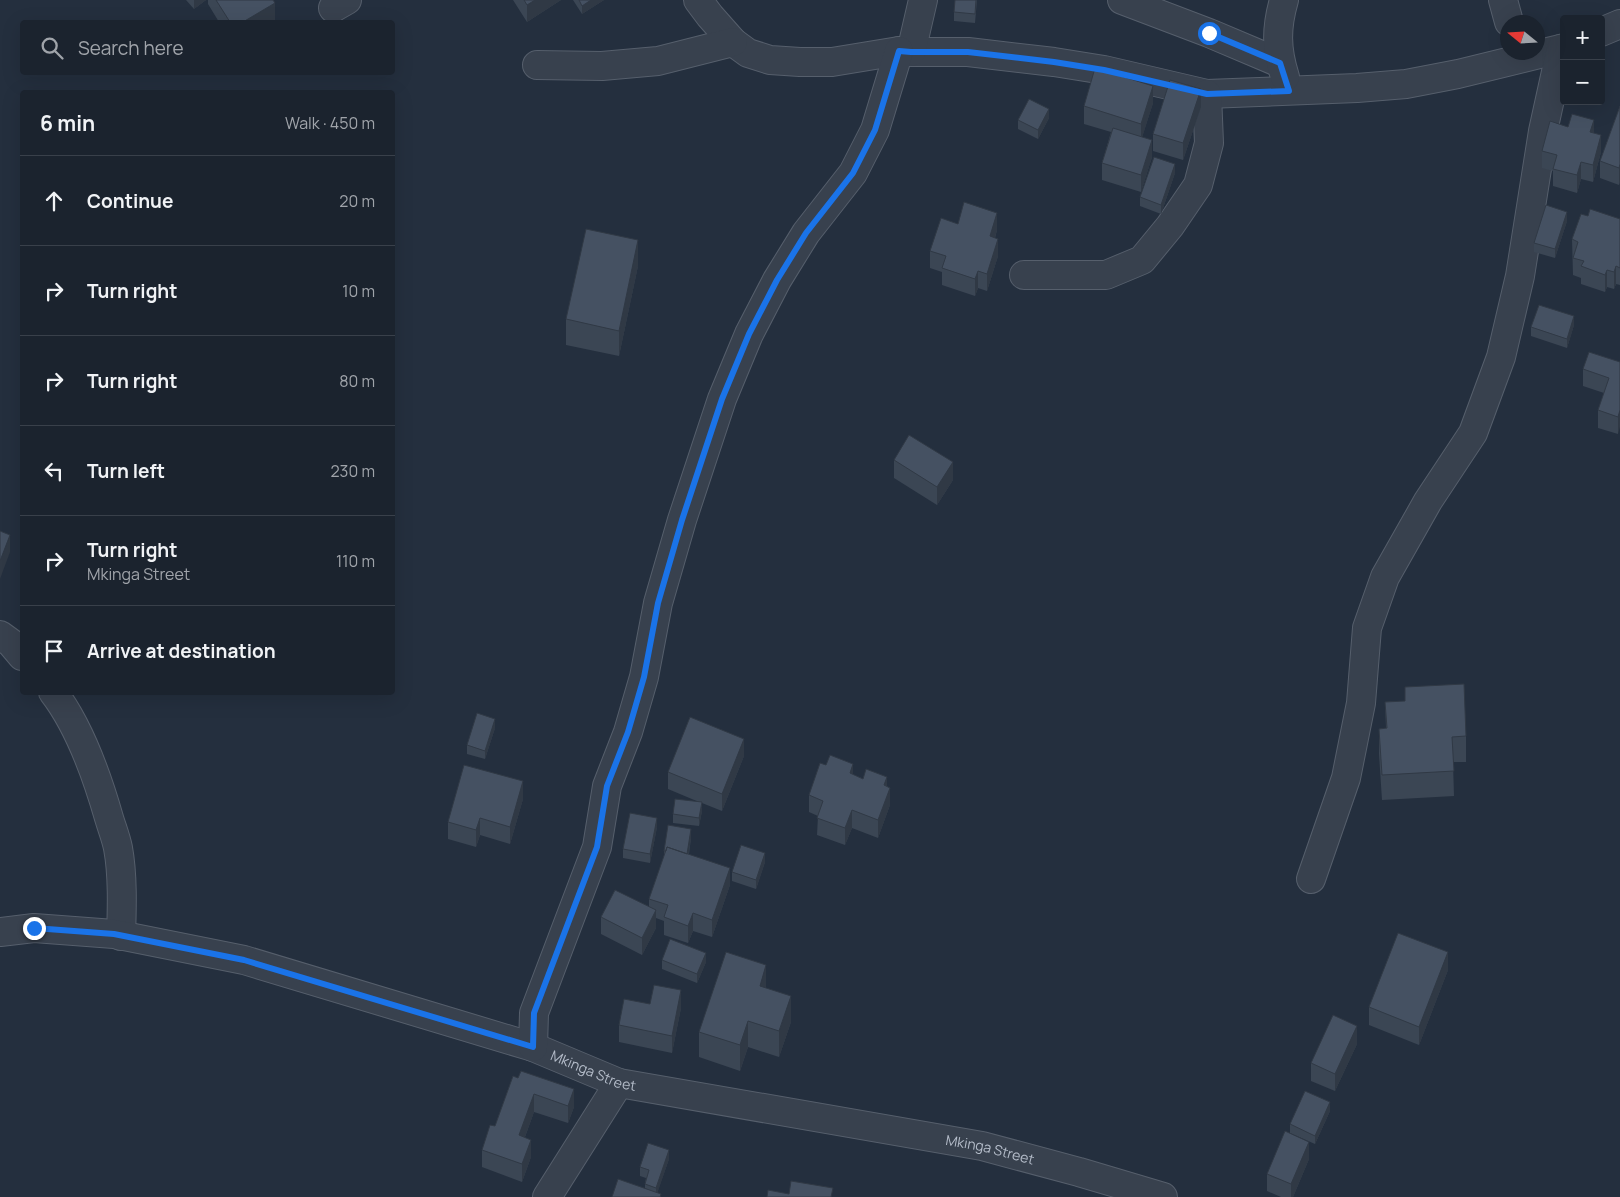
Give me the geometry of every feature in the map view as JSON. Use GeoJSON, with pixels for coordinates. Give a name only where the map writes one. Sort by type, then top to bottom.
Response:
{"type":"FeatureCollection","features":[{"type":"Feature","properties":{"kind":"street"},"geometry":{"type":"LineString","coordinates":[[698,0],[733,42],[748,53],[770,60],[832,62],[905,51],[968,52],[1104,70],[1207,94],[1406,84],[1458,74],[1503,60]]}},
{"type":"Feature","properties":{"kind":"street"},"geometry":{"type":"LineString","coordinates":[[533,1047],[534,1013],[597,847],[607,786],[628,732],[644,677],[658,603],[682,520],[722,399],[749,334],[777,280],[806,233],[853,173],[875,130],[923,0]]}},
{"type":"Feature","properties":{"kind":"street"},"geometry":{"type":"LineString","coordinates":[[1122,0],[1280,63]]}},
{"type":"Feature","properties":{"kind":"street"},"geometry":{"type":"LineString","coordinates":[[1284,0],[1277,36],[1280,63],[1289,91]]}},
{"type":"Feature","properties":{"kind":"street"},"geometry":{"type":"LineString","coordinates":[[1503,0],[1507,15]]}},
{"type":"Feature","properties":{"kind":"street"},"geometry":{"type":"LineString","coordinates":[[1605,30],[1620,24]]}},
{"type":"Feature","properties":{"kind":"street"},"geometry":{"type":"LineString","coordinates":[[537,65],[602,66],[658,62],[733,42]]}},
{"type":"Feature","properties":{"kind":"street"},"geometry":{"type":"LineString","coordinates":[[1545,52],[1560,49]]}},
{"type":"Feature","properties":{"kind":"street"},"geometry":{"type":"LineString","coordinates":[[1311,879],[1346,778],[1361,703],[1367,628],[1385,577],[1428,501],[1473,433],[1502,357],[1520,276],[1543,131],[1560,58]]}},
{"type":"Feature","properties":{"kind":"street"},"geometry":{"type":"LineString","coordinates":[[1024,274],[1106,275],[1142,260],[1170,226],[1198,185],[1209,143],[1207,94]]}},
{"type":"Feature","properties":{"kind":"street"},"geometry":{"type":"LineString","coordinates":[[0,635],[11,643],[20,654]]}},
{"type":"Feature","properties":{"kind":"street"},"geometry":{"type":"LineString","coordinates":[[54,695],[64,707],[89,758],[103,796],[118,847],[122,936]]}},
{"type":"Feature","properties":{"kind":"street","name":"Mkinga Street"},"geometry":{"type":"LineString","coordinates":[[0,932],[34,928],[122,936],[244,960],[533,1047],[619,1083],[982,1146],[1163,1197]]}},
{"type":"Feature","properties":{"kind":"street"},"geometry":{"type":"LineString","coordinates":[[546,1197],[619,1083]]}},
{"type":"Feature","properties":{"kind":"building"},"geometry":{"type":"Polygon","coordinates":[[[216,0],[273,0],[275,3],[246,20],[229,20],[216,0]]]}},
{"type":"Feature","properties":{"kind":"building"},"geometry":{"type":"Polygon","coordinates":[[[524,0],[535,0],[527,5],[524,0]]]}},
{"type":"Feature","properties":{"kind":"building"},"geometry":{"type":"Polygon","coordinates":[[[579,0],[591,0],[582,6],[579,0]]]}},
{"type":"Feature","properties":{"kind":"building"},"geometry":{"type":"Polygon","coordinates":[[[955,0],[976,0],[975,14],[954,12],[955,0]]]}},
{"type":"Feature","properties":{"kind":"building"},"geometry":{"type":"Polygon","coordinates":[[[1095,68],[1153,86],[1141,124],[1084,106],[1095,68]]]}},
{"type":"Feature","properties":{"kind":"building"},"geometry":{"type":"Polygon","coordinates":[[[1170,80],[1201,89],[1183,143],[1153,134],[1170,80]]]}},
{"type":"Feature","properties":{"kind":"building"},"geometry":{"type":"Polygon","coordinates":[[[1029,99],[1049,109],[1038,130],[1018,120],[1029,99]]]}},
{"type":"Feature","properties":{"kind":"building"},"geometry":{"type":"Polygon","coordinates":[[[1620,106],[1620,164],[1619,168],[1600,161],[1620,106]]]}},
{"type":"Feature","properties":{"kind":"building"},"geometry":{"type":"Polygon","coordinates":[[[1572,114],[1594,120],[1590,132],[1601,135],[1593,165],[1581,162],[1577,175],[1553,169],[1557,155],[1542,151],[1550,121],[1568,127],[1572,114]]]}},
{"type":"Feature","properties":{"kind":"building"},"geometry":{"type":"Polygon","coordinates":[[[1113,128],[1152,140],[1141,175],[1102,163],[1113,128]]]}},
{"type":"Feature","properties":{"kind":"building"},"geometry":{"type":"Polygon","coordinates":[[[1154,157],[1175,164],[1161,205],[1140,197],[1154,157]]]}},
{"type":"Feature","properties":{"kind":"building"},"geometry":{"type":"Polygon","coordinates":[[[964,202],[997,213],[990,236],[998,239],[987,274],[978,271],[975,279],[942,268],[946,256],[930,251],[941,218],[958,224],[964,202]]]}},
{"type":"Feature","properties":{"kind":"building"},"geometry":{"type":"Polygon","coordinates":[[[1546,205],[1567,212],[1555,249],[1534,243],[1546,205]]]}},
{"type":"Feature","properties":{"kind":"building"},"geometry":{"type":"Polygon","coordinates":[[[1590,209],[1620,219],[1620,268],[1616,266],[1614,272],[1607,270],[1605,275],[1581,266],[1584,261],[1573,258],[1578,242],[1572,239],[1581,214],[1588,216],[1590,209]]]}},
{"type":"Feature","properties":{"kind":"building"},"geometry":{"type":"Polygon","coordinates":[[[586,229],[638,240],[619,331],[566,319],[586,229]]]}},
{"type":"Feature","properties":{"kind":"building"},"geometry":{"type":"Polygon","coordinates":[[[1539,305],[1574,316],[1567,339],[1531,327],[1539,305]]]}},
{"type":"Feature","properties":{"kind":"building"},"geometry":{"type":"Polygon","coordinates":[[[1589,352],[1620,362],[1620,410],[1618,417],[1598,410],[1609,378],[1583,369],[1589,352]]]}},
{"type":"Feature","properties":{"kind":"building"},"geometry":{"type":"Polygon","coordinates":[[[909,435],[953,462],[937,487],[894,460],[909,435]]]}},
{"type":"Feature","properties":{"kind":"building"},"geometry":{"type":"Polygon","coordinates":[[[0,531],[10,535],[0,561],[0,531]]]}},
{"type":"Feature","properties":{"kind":"building"},"geometry":{"type":"Polygon","coordinates":[[[1464,684],[1466,736],[1452,737],[1454,771],[1382,775],[1379,729],[1387,728],[1385,702],[1405,701],[1405,687],[1464,684]]]}},
{"type":"Feature","properties":{"kind":"building"},"geometry":{"type":"Polygon","coordinates":[[[477,713],[495,719],[485,751],[467,745],[477,713]]]}},
{"type":"Feature","properties":{"kind":"building"},"geometry":{"type":"Polygon","coordinates":[[[690,717],[744,739],[722,794],[668,772],[690,717]]]}},
{"type":"Feature","properties":{"kind":"building"},"geometry":{"type":"Polygon","coordinates":[[[830,755],[853,764],[850,773],[863,779],[866,769],[887,777],[884,785],[890,788],[878,820],[852,810],[845,828],[817,818],[823,801],[809,795],[820,763],[826,765],[830,755]]]}},
{"type":"Feature","properties":{"kind":"building"},"geometry":{"type":"Polygon","coordinates":[[[464,765],[523,781],[510,827],[480,818],[476,830],[448,822],[464,765]]]}},
{"type":"Feature","properties":{"kind":"building"},"geometry":{"type":"Polygon","coordinates":[[[675,799],[702,802],[699,818],[673,814],[675,799]]]}},
{"type":"Feature","properties":{"kind":"building"},"geometry":{"type":"Polygon","coordinates":[[[630,813],[657,818],[650,854],[623,849],[630,813]]]}},
{"type":"Feature","properties":{"kind":"building"},"geometry":{"type":"Polygon","coordinates":[[[668,825],[691,829],[687,854],[667,847],[666,851],[664,851],[668,825]]]}},
{"type":"Feature","properties":{"kind":"building"},"geometry":{"type":"Polygon","coordinates":[[[741,845],[765,853],[756,880],[732,872],[741,845]]]}},
{"type":"Feature","properties":{"kind":"building"},"geometry":{"type":"Polygon","coordinates":[[[667,847],[730,868],[712,920],[693,913],[688,926],[664,917],[668,905],[649,899],[667,847]]]}},
{"type":"Feature","properties":{"kind":"building"},"geometry":{"type":"Polygon","coordinates":[[[615,890],[656,910],[642,938],[601,917],[615,890]]]}},
{"type":"Feature","properties":{"kind":"building"},"geometry":{"type":"Polygon","coordinates":[[[1398,933],[1448,952],[1419,1027],[1369,1007],[1398,933]]]}},
{"type":"Feature","properties":{"kind":"building"},"geometry":{"type":"Polygon","coordinates":[[[670,939],[706,953],[697,974],[662,960],[670,939]]]}},
{"type":"Feature","properties":{"kind":"building"},"geometry":{"type":"Polygon","coordinates":[[[726,952],[766,965],[760,986],[791,996],[779,1031],[748,1021],[740,1045],[699,1032],[726,952]]]}},
{"type":"Feature","properties":{"kind":"building"},"geometry":{"type":"Polygon","coordinates":[[[654,985],[681,990],[672,1036],[619,1025],[624,999],[650,1004],[654,985]]]}},
{"type":"Feature","properties":{"kind":"building"},"geometry":{"type":"Polygon","coordinates":[[[1333,1015],[1357,1026],[1335,1074],[1311,1063],[1333,1015]]]}},
{"type":"Feature","properties":{"kind":"building"},"geometry":{"type":"Polygon","coordinates":[[[521,1071],[574,1089],[568,1106],[534,1094],[519,1135],[531,1140],[522,1164],[482,1150],[490,1125],[495,1126],[513,1076],[518,1078],[521,1071]]]}},
{"type":"Feature","properties":{"kind":"building"},"geometry":{"type":"Polygon","coordinates":[[[1305,1091],[1330,1102],[1315,1136],[1290,1124],[1305,1091]]]}},
{"type":"Feature","properties":{"kind":"building"},"geometry":{"type":"Polygon","coordinates":[[[1285,1131],[1309,1142],[1291,1184],[1267,1174],[1285,1131]]]}},
{"type":"Feature","properties":{"kind":"building"},"geometry":{"type":"Polygon","coordinates":[[[648,1143],[669,1150],[656,1188],[645,1184],[649,1170],[640,1167],[648,1143]]]}},
{"type":"Feature","properties":{"kind":"building"},"geometry":{"type":"Polygon","coordinates":[[[618,1179],[661,1194],[660,1197],[612,1197],[618,1179]]]}},
{"type":"Feature","properties":{"kind":"building"},"geometry":{"type":"Polygon","coordinates":[[[791,1181],[833,1188],[831,1197],[767,1197],[768,1190],[789,1194],[791,1181]]]}},
{"type":"Feature","properties":{"kind":"route"},"geometry":{"type":"LineString","coordinates":[[34,928],[114,934],[244,960],[533,1047],[534,1013],[597,847],[607,786],[628,732],[644,677],[658,603],[682,520],[722,399],[749,334],[777,280],[806,233],[853,173],[875,130],[899,51],[968,52],[1054,62],[1104,70],[1207,94],[1289,91],[1280,63],[1209,33]]}}]}
